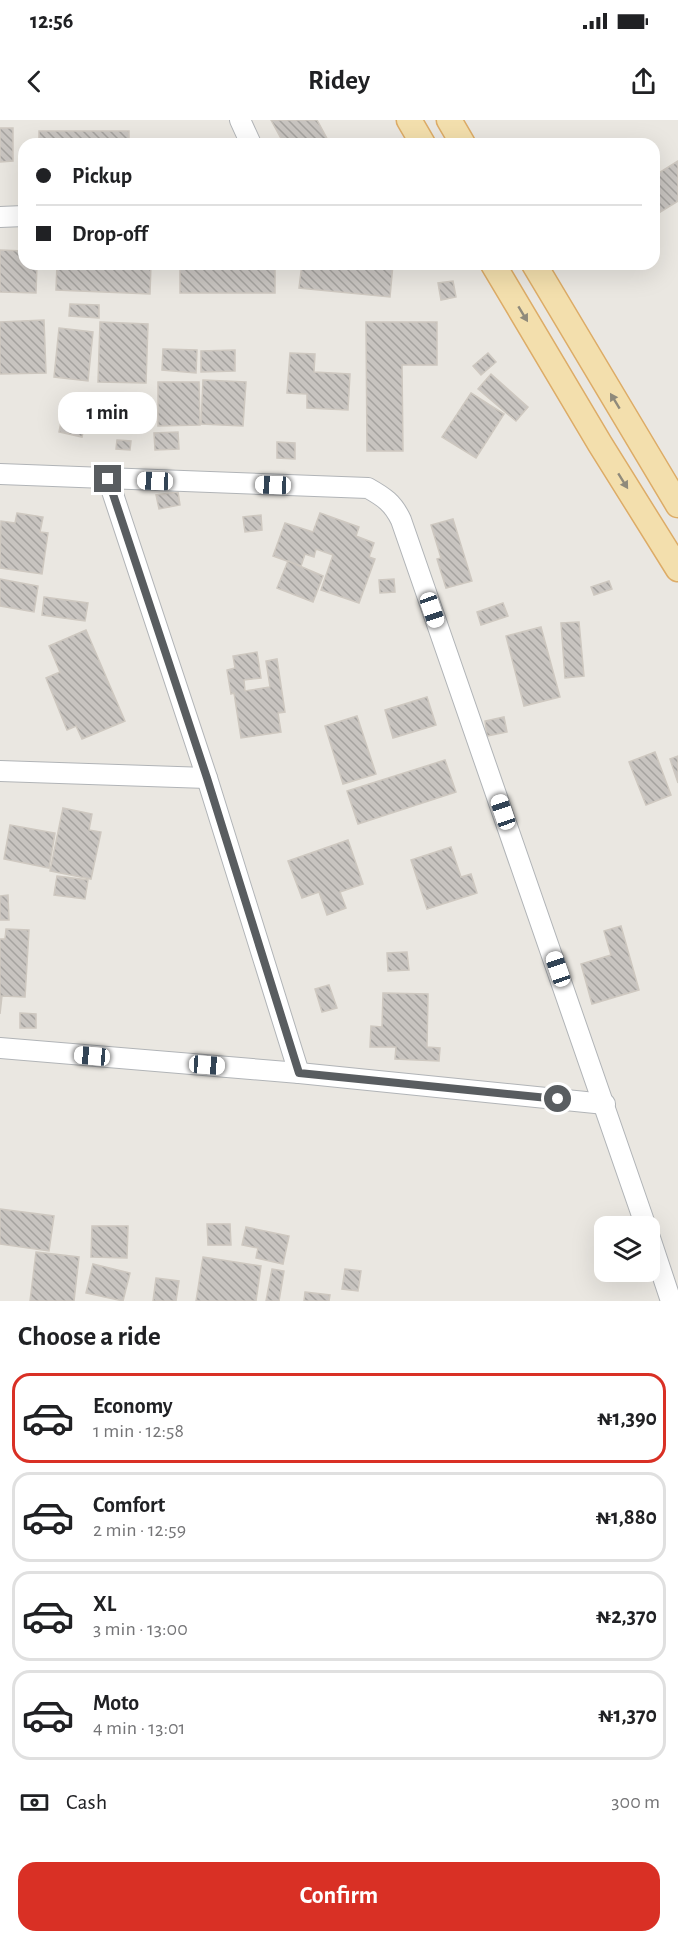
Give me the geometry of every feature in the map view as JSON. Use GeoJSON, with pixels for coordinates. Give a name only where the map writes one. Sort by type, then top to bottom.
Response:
{"type":"FeatureCollection","features":[{"type":"Feature","properties":{"kind":"main road"},"geometry":{"type":"LineString","coordinates":[[409,120],[420,138]]}},
{"type":"Feature","properties":{"kind":"main road"},"geometry":{"type":"LineString","coordinates":[[449,120],[460,138]]}},
{"type":"Feature","properties":{"kind":"main road"},"geometry":{"type":"LineString","coordinates":[[497,270],[600,444],[678,569]]}},
{"type":"Feature","properties":{"kind":"main road"},"geometry":{"type":"LineString","coordinates":[[538,270],[678,506]]}},
{"type":"Feature","properties":{"kind":"street"},"geometry":{"type":"LineString","coordinates":[[240,120],[248,138]]}},
{"type":"Feature","properties":{"kind":"street"},"geometry":{"type":"LineString","coordinates":[[0,217],[18,216]]}},
{"type":"Feature","properties":{"kind":"street"},"geometry":{"type":"LineString","coordinates":[[0,474],[368,488],[385,497],[394,506],[401,520],[642,1216]]}},
{"type":"Feature","properties":{"kind":"street"},"geometry":{"type":"LineString","coordinates":[[108,479],[207,778],[299,1073]]}},
{"type":"Feature","properties":{"kind":"street"},"geometry":{"type":"LineString","coordinates":[[0,771],[207,778]]}},
{"type":"Feature","properties":{"kind":"street"},"geometry":{"type":"LineString","coordinates":[[0,1048],[299,1073],[605,1104]]}},
{"type":"Feature","properties":{"kind":"street"},"geometry":{"type":"LineString","coordinates":[[660,1268],[671,1301]]}},
{"type":"Feature","properties":{"kind":"building"},"geometry":{"type":"Polygon","coordinates":[[[271,120],[317,120],[327,138],[281,138],[271,120]]]}},
{"type":"Feature","properties":{"kind":"building"},"geometry":{"type":"Polygon","coordinates":[[[0,128],[13,128],[13,161],[0,162],[0,128]]]}},
{"type":"Feature","properties":{"kind":"building"},"geometry":{"type":"Polygon","coordinates":[[[39,131],[129,131],[129,138],[39,138],[39,131]]]}},
{"type":"Feature","properties":{"kind":"building"},"geometry":{"type":"Polygon","coordinates":[[[678,161],[678,201],[660,212],[660,172],[678,161]]]}},
{"type":"Feature","properties":{"kind":"building"},"geometry":{"type":"Polygon","coordinates":[[[0,250],[18,251],[18,270],[37,270],[36,293],[0,292],[0,250]]]}},
{"type":"Feature","properties":{"kind":"building"},"geometry":{"type":"Polygon","coordinates":[[[57,270],[151,270],[150,294],[56,290],[57,270]]]}},
{"type":"Feature","properties":{"kind":"building"},"geometry":{"type":"Polygon","coordinates":[[[180,270],[275,270],[275,293],[180,293],[180,270]]]}},
{"type":"Feature","properties":{"kind":"building"},"geometry":{"type":"Polygon","coordinates":[[[301,270],[392,270],[390,297],[299,288],[301,270]]]}},
{"type":"Feature","properties":{"kind":"building"},"geometry":{"type":"Polygon","coordinates":[[[453,281],[456,297],[441,300],[438,283],[453,281]]]}},
{"type":"Feature","properties":{"kind":"building"},"geometry":{"type":"Polygon","coordinates":[[[70,304],[99,305],[99,318],[69,316],[70,304]]]}},
{"type":"Feature","properties":{"kind":"building"},"geometry":{"type":"Polygon","coordinates":[[[44,320],[46,373],[0,374],[0,322],[44,320]]]}},
{"type":"Feature","properties":{"kind":"building"},"geometry":{"type":"Polygon","coordinates":[[[100,322],[148,324],[146,383],[98,382],[100,322]]]}},
{"type":"Feature","properties":{"kind":"building"},"geometry":{"type":"Polygon","coordinates":[[[366,322],[437,322],[437,365],[402,365],[403,451],[367,451],[366,322]]]}},
{"type":"Feature","properties":{"kind":"building"},"geometry":{"type":"Polygon","coordinates":[[[59,328],[93,332],[88,381],[54,377],[59,328]]]}},
{"type":"Feature","properties":{"kind":"building"},"geometry":{"type":"Polygon","coordinates":[[[163,349],[197,350],[196,373],[162,370],[163,349]]]}},
{"type":"Feature","properties":{"kind":"building"},"geometry":{"type":"Polygon","coordinates":[[[235,350],[235,371],[201,372],[201,351],[235,350]]]}},
{"type":"Feature","properties":{"kind":"building"},"geometry":{"type":"Polygon","coordinates":[[[290,353],[315,354],[314,372],[350,374],[348,410],[307,408],[307,394],[287,393],[290,353]]]}},
{"type":"Feature","properties":{"kind":"building"},"geometry":{"type":"Polygon","coordinates":[[[488,353],[496,362],[481,375],[473,366],[488,353]]]}},
{"type":"Feature","properties":{"kind":"building"},"geometry":{"type":"Polygon","coordinates":[[[491,374],[528,407],[516,421],[478,389],[491,374]]]}},
{"type":"Feature","properties":{"kind":"building"},"geometry":{"type":"Polygon","coordinates":[[[203,380],[246,382],[243,426],[201,424],[203,380]]]}},
{"type":"Feature","properties":{"kind":"building"},"geometry":{"type":"Polygon","coordinates":[[[158,382],[199,382],[200,425],[158,426],[158,382]]]}},
{"type":"Feature","properties":{"kind":"building"},"geometry":{"type":"Polygon","coordinates":[[[471,393],[504,414],[476,458],[442,437],[471,393]]]}},
{"type":"Feature","properties":{"kind":"building"},"geometry":{"type":"Polygon","coordinates":[[[62,417],[85,421],[82,437],[59,432],[62,417]]]}},
{"type":"Feature","properties":{"kind":"building"},"geometry":{"type":"Polygon","coordinates":[[[178,432],[179,449],[155,450],[154,433],[178,432]]]}},
{"type":"Feature","properties":{"kind":"building"},"geometry":{"type":"Polygon","coordinates":[[[117,440],[131,441],[130,450],[116,449],[117,440]]]}},
{"type":"Feature","properties":{"kind":"building"},"geometry":{"type":"Polygon","coordinates":[[[277,442],[295,443],[295,459],[277,458],[277,442]]]}},
{"type":"Feature","properties":{"kind":"building"},"geometry":{"type":"Polygon","coordinates":[[[178,492],[180,505],[159,509],[156,495],[178,492]]]}},
{"type":"Feature","properties":{"kind":"building"},"geometry":{"type":"Polygon","coordinates":[[[17,513],[43,517],[40,532],[48,533],[42,574],[0,568],[1,521],[15,523],[17,513]]]}},
{"type":"Feature","properties":{"kind":"building"},"geometry":{"type":"Polygon","coordinates":[[[320,513],[359,527],[356,536],[374,543],[369,557],[375,559],[359,603],[321,590],[333,555],[316,549],[314,557],[305,554],[301,566],[273,556],[285,523],[313,532],[320,513]]]}},
{"type":"Feature","properties":{"kind":"building"},"geometry":{"type":"Polygon","coordinates":[[[261,515],[262,530],[245,532],[243,517],[261,515]]]}},
{"type":"Feature","properties":{"kind":"building"},"geometry":{"type":"Polygon","coordinates":[[[453,519],[472,581],[446,588],[437,559],[441,558],[431,525],[453,519]]]}},
{"type":"Feature","properties":{"kind":"building"},"geometry":{"type":"Polygon","coordinates":[[[288,561],[323,576],[313,602],[277,588],[288,561]]]}},
{"type":"Feature","properties":{"kind":"building"},"geometry":{"type":"Polygon","coordinates":[[[0,579],[38,586],[34,612],[0,606],[0,579]]]}},
{"type":"Feature","properties":{"kind":"building"},"geometry":{"type":"Polygon","coordinates":[[[394,579],[395,592],[380,593],[379,580],[394,579]]]}},
{"type":"Feature","properties":{"kind":"building"},"geometry":{"type":"Polygon","coordinates":[[[609,581],[612,589],[594,595],[591,587],[609,581]]]}},
{"type":"Feature","properties":{"kind":"building"},"geometry":{"type":"Polygon","coordinates":[[[44,597],[88,603],[85,621],[42,615],[44,597]]]}},
{"type":"Feature","properties":{"kind":"building"},"geometry":{"type":"Polygon","coordinates":[[[503,603],[508,616],[481,625],[477,612],[503,603]]]}},
{"type":"Feature","properties":{"kind":"building"},"geometry":{"type":"Polygon","coordinates":[[[579,622],[584,676],[565,678],[561,623],[579,622]]]}},
{"type":"Feature","properties":{"kind":"building"},"geometry":{"type":"Polygon","coordinates":[[[541,627],[560,697],[524,706],[506,636],[541,627]]]}},
{"type":"Feature","properties":{"kind":"building"},"geometry":{"type":"Polygon","coordinates":[[[86,630],[125,721],[82,739],[76,726],[67,730],[46,678],[60,672],[49,646],[86,630]]]}},
{"type":"Feature","properties":{"kind":"building"},"geometry":{"type":"Polygon","coordinates":[[[257,652],[261,678],[244,680],[245,691],[270,687],[266,661],[277,659],[285,712],[278,713],[281,732],[241,738],[234,693],[231,694],[227,670],[235,668],[233,656],[257,652]]]}},
{"type":"Feature","properties":{"kind":"building"},"geometry":{"type":"Polygon","coordinates":[[[427,697],[436,725],[393,738],[385,710],[427,697]]]}},
{"type":"Feature","properties":{"kind":"building"},"geometry":{"type":"Polygon","coordinates":[[[357,716],[376,774],[343,784],[325,726],[357,716]]]}},
{"type":"Feature","properties":{"kind":"building"},"geometry":{"type":"Polygon","coordinates":[[[504,717],[507,732],[487,736],[485,721],[504,717]]]}},
{"type":"Feature","properties":{"kind":"building"},"geometry":{"type":"Polygon","coordinates":[[[655,752],[671,795],[646,805],[629,762],[655,752]]]}},
{"type":"Feature","properties":{"kind":"building"},"geometry":{"type":"Polygon","coordinates":[[[678,756],[678,783],[670,759],[678,756]]]}},
{"type":"Feature","properties":{"kind":"building"},"geometry":{"type":"Polygon","coordinates":[[[445,760],[456,792],[358,824],[347,791],[445,760]]]}},
{"type":"Feature","properties":{"kind":"building"},"geometry":{"type":"Polygon","coordinates":[[[63,808],[92,814],[89,830],[101,832],[91,879],[50,871],[63,808]]]}},
{"type":"Feature","properties":{"kind":"building"},"geometry":{"type":"Polygon","coordinates":[[[10,825],[55,833],[49,868],[4,859],[10,825]]]}},
{"type":"Feature","properties":{"kind":"building"},"geometry":{"type":"Polygon","coordinates":[[[348,840],[363,884],[340,892],[346,908],[327,915],[319,892],[302,898],[288,861],[348,840]]]}},
{"type":"Feature","properties":{"kind":"building"},"geometry":{"type":"Polygon","coordinates":[[[451,847],[461,877],[471,874],[477,893],[427,909],[411,860],[451,847]]]}},
{"type":"Feature","properties":{"kind":"building"},"geometry":{"type":"Polygon","coordinates":[[[57,876],[88,880],[85,899],[54,895],[57,876]]]}},
{"type":"Feature","properties":{"kind":"building"},"geometry":{"type":"Polygon","coordinates":[[[8,895],[9,920],[0,920],[0,896],[8,895]]]}},
{"type":"Feature","properties":{"kind":"building"},"geometry":{"type":"Polygon","coordinates":[[[621,926],[639,990],[592,1004],[581,964],[611,955],[604,931],[621,926]]]}},
{"type":"Feature","properties":{"kind":"building"},"geometry":{"type":"Polygon","coordinates":[[[6,929],[29,930],[25,997],[2,996],[0,1014],[0,939],[5,939],[6,929]]]}},
{"type":"Feature","properties":{"kind":"building"},"geometry":{"type":"Polygon","coordinates":[[[407,952],[409,970],[388,971],[387,953],[407,952]]]}},
{"type":"Feature","properties":{"kind":"building"},"geometry":{"type":"Polygon","coordinates":[[[329,985],[337,1008],[322,1012],[315,989],[329,985]]]}},
{"type":"Feature","properties":{"kind":"building"},"geometry":{"type":"Polygon","coordinates":[[[383,993],[428,994],[427,1047],[440,1048],[439,1061],[395,1059],[396,1047],[370,1047],[371,1026],[382,1027],[383,993]]]}},
{"type":"Feature","properties":{"kind":"building"},"geometry":{"type":"Polygon","coordinates":[[[20,1013],[36,1014],[36,1028],[20,1028],[20,1013]]]}},
{"type":"Feature","properties":{"kind":"building"},"geometry":{"type":"Polygon","coordinates":[[[0,1209],[54,1216],[49,1251],[0,1244],[0,1209]]]}},
{"type":"Feature","properties":{"kind":"building"},"geometry":{"type":"Polygon","coordinates":[[[207,1224],[230,1224],[231,1245],[208,1245],[207,1224]]]}},
{"type":"Feature","properties":{"kind":"building"},"geometry":{"type":"Polygon","coordinates":[[[92,1226],[128,1226],[127,1258],[91,1257],[92,1226]]]}},
{"type":"Feature","properties":{"kind":"building"},"geometry":{"type":"Polygon","coordinates":[[[246,1227],[289,1236],[283,1264],[256,1258],[258,1248],[242,1245],[246,1227]]]}},
{"type":"Feature","properties":{"kind":"building"},"geometry":{"type":"Polygon","coordinates":[[[36,1252],[79,1257],[74,1301],[30,1301],[36,1252]]]}},
{"type":"Feature","properties":{"kind":"building"},"geometry":{"type":"Polygon","coordinates":[[[203,1257],[261,1266],[256,1301],[196,1301],[203,1257]]]}},
{"type":"Feature","properties":{"kind":"building"},"geometry":{"type":"Polygon","coordinates":[[[93,1264],[130,1273],[123,1301],[86,1293],[93,1264]]]}},
{"type":"Feature","properties":{"kind":"building"},"geometry":{"type":"Polygon","coordinates":[[[272,1269],[284,1271],[279,1301],[266,1301],[272,1269]]]}},
{"type":"Feature","properties":{"kind":"building"},"geometry":{"type":"Polygon","coordinates":[[[345,1269],[361,1271],[358,1291],[342,1289],[345,1269]]]}},
{"type":"Feature","properties":{"kind":"building"},"geometry":{"type":"Polygon","coordinates":[[[156,1278],[179,1281],[176,1301],[153,1301],[156,1278]]]}},
{"type":"Feature","properties":{"kind":"building"},"geometry":{"type":"Polygon","coordinates":[[[305,1292],[330,1295],[329,1301],[304,1301],[305,1292]]]}},
{"type":"Feature","properties":{"kind":"route"},"geometry":{"type":"LineString","coordinates":[[108,479],[207,778],[299,1073],[558,1099]]}}]}
